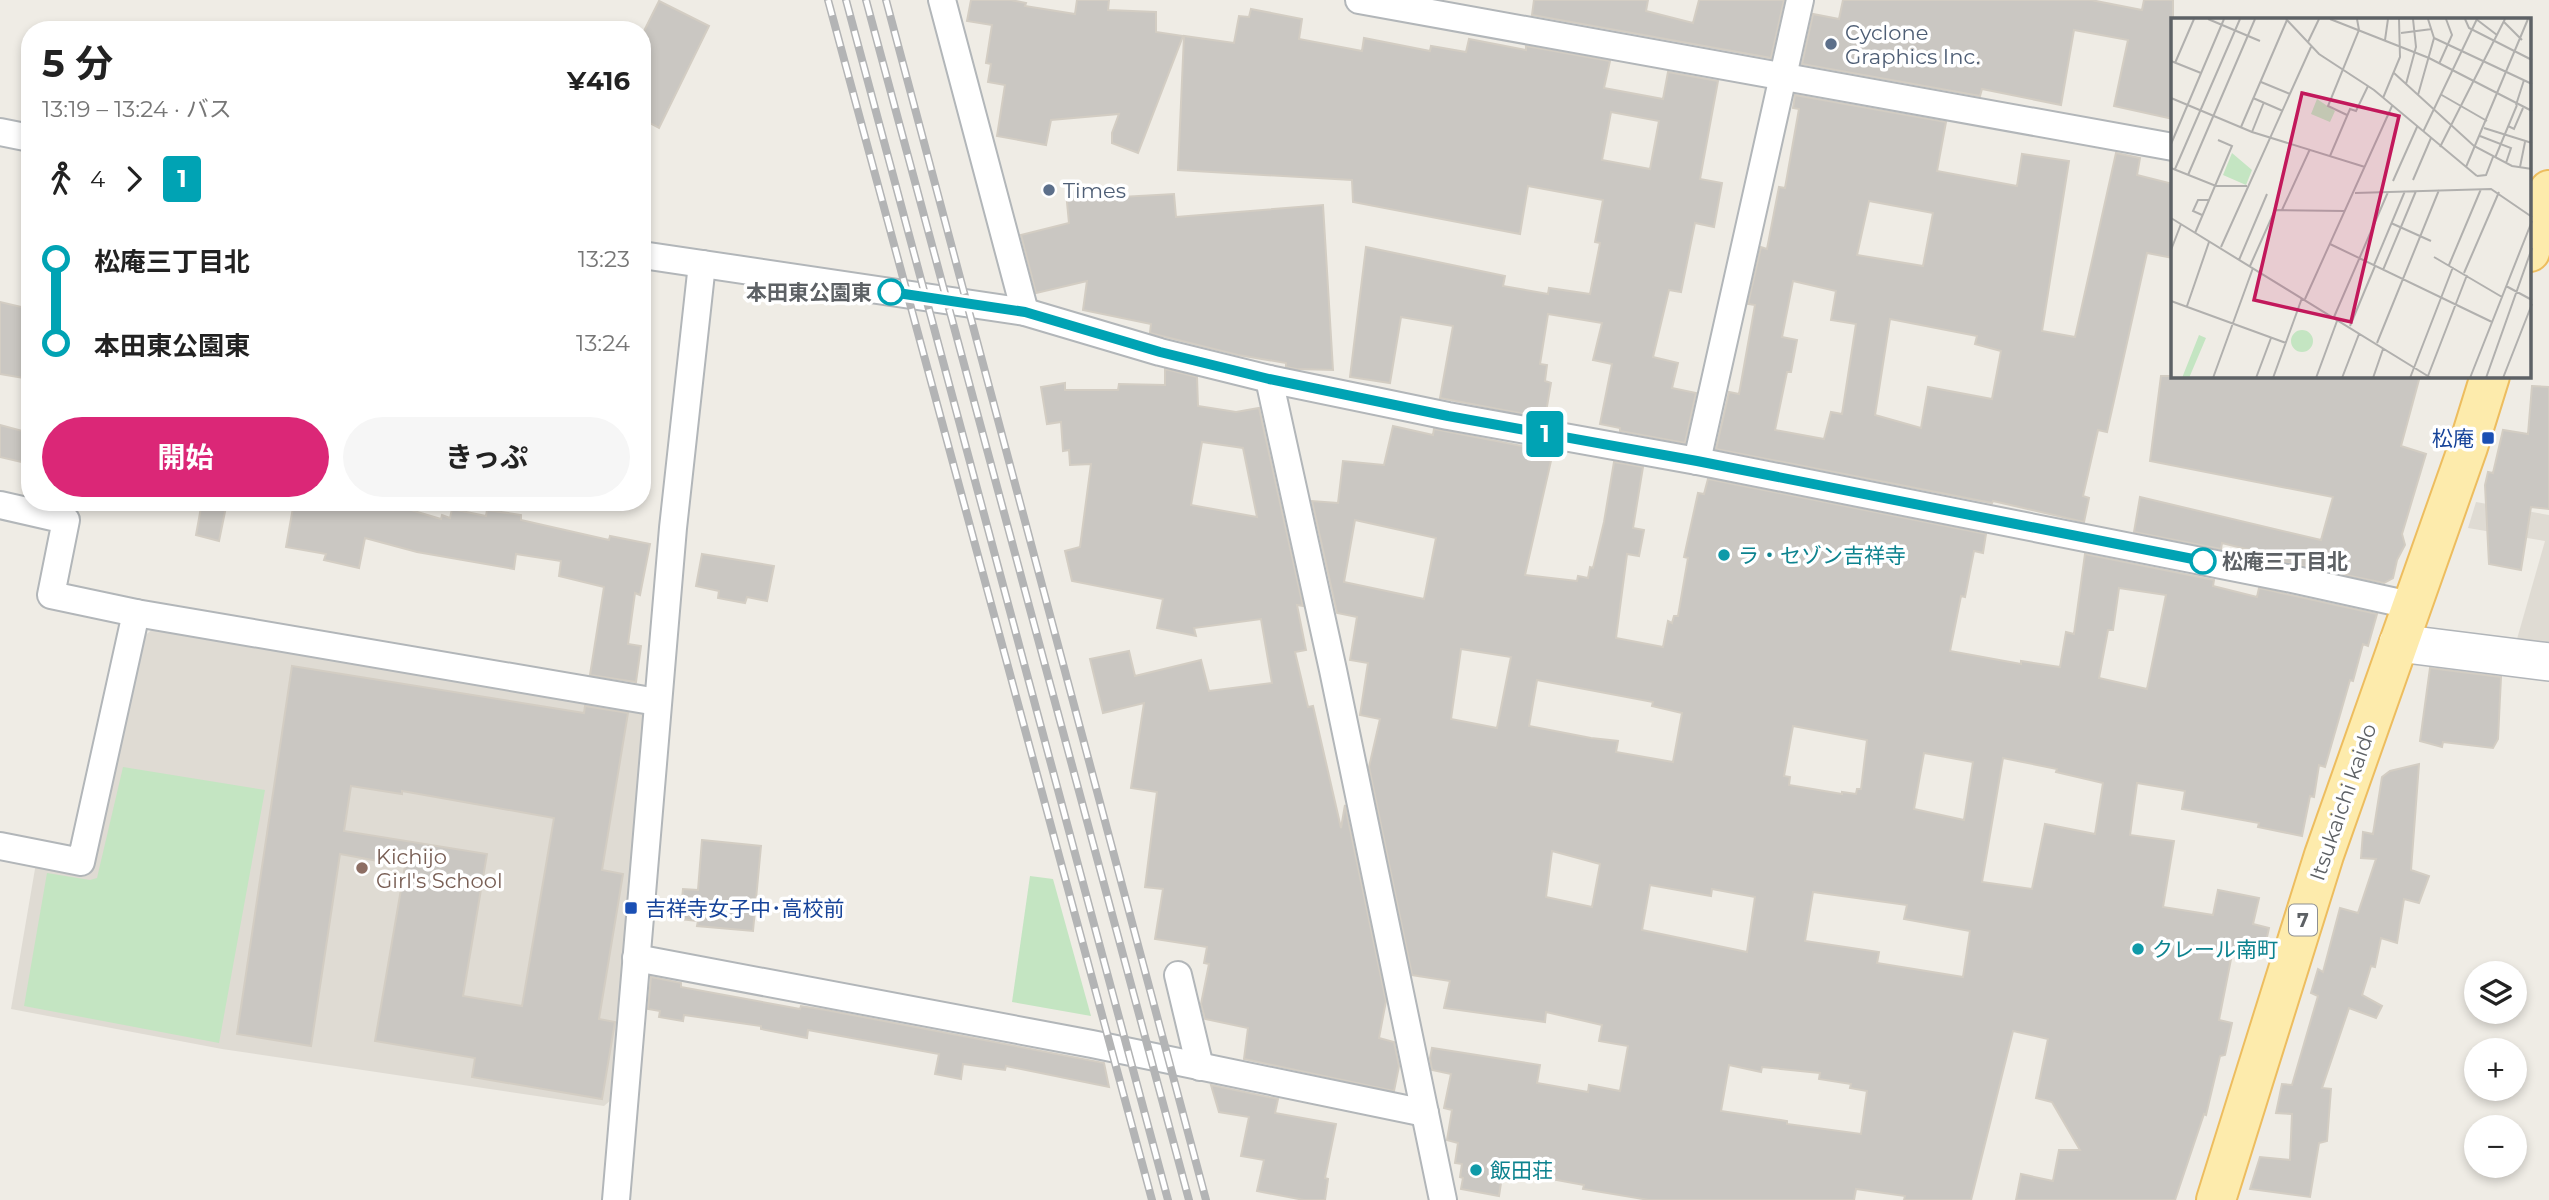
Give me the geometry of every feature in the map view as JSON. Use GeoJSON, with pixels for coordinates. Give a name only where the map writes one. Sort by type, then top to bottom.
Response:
{"type":"FeatureCollection","features":[{"type":"Feature","properties":{"kind":"main road"},"geometry":{"type":"LineString","coordinates":[[2532,242],[2540,206]]}},
{"type":"Feature","properties":{"kind":"main road","name":"7"},"geometry":{"type":"LineString","coordinates":[[2410,605],[2468,447],[2489,378]]}},
{"type":"Feature","properties":{"kind":"main road","name":"Itsukaichi kaido"},"geometry":{"type":"LineString","coordinates":[[2216,1200],[2324,855],[2410,605]]}},
{"type":"Feature","properties":{"kind":"street"},"geometry":{"type":"LineString","coordinates":[[942,0],[1025,312]]}},
{"type":"Feature","properties":{"kind":"street"},"geometry":{"type":"LineString","coordinates":[[1359,0],[2171,148]]}},
{"type":"Feature","properties":{"kind":"street"},"geometry":{"type":"LineString","coordinates":[[1697,461],[1800,0]]}},
{"type":"Feature","properties":{"kind":"street"},"geometry":{"type":"LineString","coordinates":[[0,132],[21,136]]}},
{"type":"Feature","properties":{"kind":"street"},"geometry":{"type":"LineString","coordinates":[[651,256],[1025,312],[1160,352],[1269,379],[1448,416],[1697,461],[2292,579],[2410,605]]}},
{"type":"Feature","properties":{"kind":"street"},"geometry":{"type":"LineString","coordinates":[[616,1200],[657,702],[702,264]]}},
{"type":"Feature","properties":{"kind":"street"},"geometry":{"type":"LineString","coordinates":[[1269,379],[1333,670],[1443,1200]]}},
{"type":"Feature","properties":{"kind":"street"},"geometry":{"type":"LineString","coordinates":[[0,506],[21,510]]}},
{"type":"Feature","properties":{"kind":"street"},"geometry":{"type":"LineString","coordinates":[[24,511],[66,520],[51,595],[136,613],[657,702]]}},
{"type":"Feature","properties":{"kind":"street"},"geometry":{"type":"LineString","coordinates":[[0,846],[81,862],[136,613]]}},
{"type":"Feature","properties":{"kind":"street"},"geometry":{"type":"LineString","coordinates":[[2398,643],[2549,663]]}},
{"type":"Feature","properties":{"kind":"street"},"geometry":{"type":"LineString","coordinates":[[636,958],[1079,1041],[1425,1113]]}},
{"type":"Feature","properties":{"kind":"street"},"geometry":{"type":"LineString","coordinates":[[1178,975],[1200,1067]]}},
{"type":"Feature","properties":{"kind":"shaded area"},"geometry":{"type":"Polygon","coordinates":[[[2476,502],[2549,515],[2549,643],[2517,639],[2545,541],[2468,528],[2476,502]]]}},
{"type":"Feature","properties":{"kind":"shaded area","name":"Kichijo Girl's School"},"geometry":{"type":"Polygon","coordinates":[[[154,628],[637,708],[645,718],[611,1100],[604,1106],[222,1049],[11,1009],[36,863],[91,873],[142,638],[154,628]]]}},
{"type":"Feature","properties":{"kind":"green space"},"geometry":{"type":"Polygon","coordinates":[[[123,767],[265,790],[219,1043],[24,1006],[47,873],[90,880],[97,878],[123,767]]]}},
{"type":"Feature","properties":{"kind":"green space"},"geometry":{"type":"Polygon","coordinates":[[[1030,876],[1053,879],[1091,1016],[1012,1002],[1030,876]]]}},
{"type":"Feature","properties":{"kind":"building"},"geometry":{"type":"Polygon","coordinates":[[[971,0],[1011,0],[1026,3],[1025,6],[1075,14],[1077,0],[1109,0],[1108,10],[1156,12],[1156,32],[1183,36],[1138,153],[1112,143],[1112,133],[1119,114],[1051,120],[1046,145],[997,136],[1005,85],[988,82],[991,64],[986,63],[992,25],[967,21],[971,0]]]}},
{"type":"Feature","properties":{"kind":"building"},"geometry":{"type":"Polygon","coordinates":[[[1534,0],[1648,0],[1646,11],[1693,23],[1699,0],[1784,0],[1771,58],[1532,15],[1534,0]]]}},
{"type":"Feature","properties":{"kind":"building"},"geometry":{"type":"Polygon","coordinates":[[[1843,0],[2091,0],[2142,10],[2144,0],[2173,0],[2171,119],[2114,106],[2128,40],[2074,30],[2061,105],[1982,89],[1980,96],[1802,64],[1813,14],[1839,19],[1843,0]]]}},
{"type":"Feature","properties":{"kind":"building"},"geometry":{"type":"Polygon","coordinates":[[[659,1],[709,26],[659,128],[651,124],[649,21],[659,1]]]}},
{"type":"Feature","properties":{"kind":"building"},"geometry":{"type":"Polygon","coordinates":[[[1251,9],[1302,19],[1299,39],[1362,51],[1364,38],[1430,51],[1431,46],[1466,52],[1469,39],[1610,61],[1604,88],[1663,99],[1668,72],[1718,81],[1700,179],[1722,183],[1714,227],[1695,223],[1681,292],[1669,290],[1653,357],[1678,363],[1672,388],[1696,393],[1685,443],[1620,431],[1620,428],[1600,424],[1612,364],[1593,360],[1602,323],[1548,314],[1540,364],[1547,365],[1545,381],[1551,383],[1545,418],[1440,398],[1453,326],[1401,317],[1390,383],[1350,377],[1366,247],[1505,276],[1503,286],[1548,294],[1549,288],[1590,294],[1600,243],[1595,242],[1603,200],[1528,186],[1520,234],[1353,202],[1352,180],[1178,170],[1184,36],[1234,43],[1239,16],[1249,17],[1251,9]],[[1611,112],[1602,160],[1650,169],[1659,121],[1611,112]]]}},
{"type":"Feature","properties":{"kind":"building"},"geometry":{"type":"Polygon","coordinates":[[[1795,95],[1946,122],[1937,171],[2017,186],[2022,154],[2069,161],[2042,331],[2075,337],[2116,153],[2140,158],[2137,175],[2171,184],[2171,258],[2147,253],[2107,432],[2098,430],[2083,496],[2089,498],[2084,522],[1993,501],[1992,503],[1716,449],[1729,392],[1739,394],[1755,305],[1748,304],[1761,247],[1767,249],[1779,187],[1785,188],[1799,109],[1793,108],[1795,95]],[[1869,201],[1857,255],[1923,266],[1933,213],[1869,201]],[[1793,281],[1782,337],[1797,340],[1791,372],[1787,372],[1775,430],[1824,439],[1831,412],[1842,414],[1856,324],[1831,320],[1836,291],[1793,281]],[[1890,319],[1875,415],[1921,428],[1928,387],[1992,399],[2001,351],[1975,344],[1977,336],[1890,319]]]}},
{"type":"Feature","properties":{"kind":"building"},"geometry":{"type":"Polygon","coordinates":[[[1125,187],[1121,197],[1174,194],[1176,217],[1323,205],[1333,370],[1286,367],[1286,363],[1238,355],[1150,333],[1151,324],[1083,310],[1087,281],[1036,293],[1021,235],[1069,223],[1066,192],[1125,187]]]}},
{"type":"Feature","properties":{"kind":"building"},"geometry":{"type":"Polygon","coordinates":[[[0,302],[21,307],[21,378],[0,374],[0,302]]]}},
{"type":"Feature","properties":{"kind":"building"},"geometry":{"type":"Polygon","coordinates":[[[1165,369],[1197,377],[1198,406],[1236,412],[1259,408],[1303,606],[1297,605],[1306,650],[1295,652],[1308,707],[1313,706],[1341,828],[1345,805],[1386,1001],[1379,1038],[1394,1042],[1399,1066],[1394,1091],[1244,1059],[1248,1028],[1205,1019],[1201,1004],[1209,964],[1204,963],[1207,947],[1155,939],[1163,889],[1145,887],[1157,792],[1131,788],[1144,703],[1103,713],[1090,659],[1129,651],[1135,676],[1201,660],[1209,691],[1272,683],[1261,619],[1194,628],[1196,636],[1157,628],[1163,599],[1072,581],[1065,551],[1080,547],[1091,464],[1070,465],[1069,450],[1063,451],[1061,422],[1047,424],[1041,387],[1065,383],[1065,390],[1118,390],[1119,384],[1165,385],[1165,369]],[[1202,442],[1191,505],[1257,517],[1243,448],[1202,442]]]}},
{"type":"Feature","properties":{"kind":"building"},"geometry":{"type":"Polygon","coordinates":[[[2161,376],[2419,378],[2401,446],[2426,454],[2402,534],[2405,545],[2397,560],[2393,578],[2384,583],[2265,558],[2266,554],[2222,543],[2221,549],[2134,532],[2140,497],[2321,540],[2333,497],[2150,461],[2161,376]]]}},
{"type":"Feature","properties":{"kind":"building"},"geometry":{"type":"Polygon","coordinates":[[[2532,386],[2549,387],[2549,509],[2531,507],[2521,570],[2489,564],[2485,485],[2488,472],[2493,473],[2503,430],[2528,434],[2532,386]]]}},
{"type":"Feature","properties":{"kind":"building"},"geometry":{"type":"Polygon","coordinates":[[[0,425],[21,431],[21,462],[0,457],[0,425]]]}},
{"type":"Feature","properties":{"kind":"building"},"geometry":{"type":"Polygon","coordinates":[[[1393,426],[1433,435],[1434,429],[1553,452],[1525,575],[1577,581],[1578,576],[1588,578],[1590,567],[1593,568],[1614,462],[1643,467],[1633,528],[1644,530],[1639,556],[1627,554],[1616,638],[1663,647],[1668,621],[1672,623],[1674,616],[1678,616],[1688,558],[1684,557],[1698,493],[1704,494],[1708,479],[1986,534],[1983,553],[1974,551],[1965,597],[1961,596],[1950,651],[2021,664],[2021,661],[2060,667],[2066,632],[2074,634],[2085,554],[2214,580],[2213,586],[2257,597],[2259,588],[2377,614],[2368,646],[2363,644],[2353,681],[2350,680],[2325,767],[2319,765],[2314,797],[2310,796],[2302,836],[2258,827],[2259,823],[2182,809],[2185,791],[2137,783],[2130,835],[2174,841],[2163,907],[2213,915],[2218,890],[2259,898],[2253,924],[2269,928],[2263,955],[2233,949],[2219,1020],[2232,1023],[2225,1055],[2220,1056],[2206,1115],[2204,1114],[2175,1200],[2016,1200],[2021,1174],[2053,1181],[2059,1150],[2080,1150],[2052,1102],[2036,1098],[2048,1039],[2013,1031],[1971,1200],[1904,1200],[1905,1196],[1856,1189],[1854,1200],[1649,1200],[1583,1189],[1584,1185],[1503,1170],[1499,1196],[1461,1189],[1462,1164],[1455,1163],[1458,1143],[1447,1140],[1452,1110],[1444,1108],[1451,1074],[1432,1070],[1432,1048],[1540,1065],[1537,1083],[1588,1092],[1589,1085],[1620,1091],[1628,1046],[1599,1041],[1602,1025],[1546,1012],[1545,1022],[1444,1008],[1450,981],[1412,975],[1369,767],[1380,719],[1360,715],[1368,663],[1350,660],[1357,617],[1337,613],[1312,501],[1338,503],[1343,461],[1384,465],[1393,426]],[[1355,520],[1344,582],[1424,599],[1436,538],[1355,520]],[[2119,588],[2113,630],[2108,630],[2099,678],[2147,689],[2166,595],[2119,588]],[[1461,649],[1451,719],[1497,728],[1511,657],[1461,649]],[[1537,680],[1529,726],[1618,741],[1616,752],[1673,762],[1682,713],[1652,706],[1653,702],[1537,680]],[[1793,726],[1784,776],[1790,777],[1789,785],[1856,794],[1857,789],[1861,789],[1867,740],[1793,726]],[[1924,753],[1914,809],[1964,820],[1973,762],[1924,753]],[[2003,758],[1982,882],[2032,889],[2045,824],[2095,834],[2103,783],[2056,772],[2057,769],[2003,758]],[[1552,851],[1546,897],[1592,907],[1600,864],[1552,851]],[[1650,885],[1642,930],[1747,952],[1755,897],[1712,889],[1711,896],[1650,885]],[[1813,892],[1805,941],[1879,952],[1877,963],[1963,977],[1970,931],[1904,919],[1907,905],[1813,892]],[[1729,1065],[1721,1111],[1787,1121],[1787,1124],[1861,1134],[1867,1091],[1850,1088],[1851,1084],[1819,1079],[1820,1073],[1762,1067],[1761,1072],[1729,1065]]]}},
{"type":"Feature","properties":{"kind":"building"},"geometry":{"type":"Polygon","coordinates":[[[200,511],[225,511],[219,541],[196,535],[200,511]]]}},
{"type":"Feature","properties":{"kind":"building"},"geometry":{"type":"Polygon","coordinates":[[[292,511],[414,511],[441,519],[442,515],[450,518],[452,511],[486,516],[487,511],[494,511],[521,515],[521,520],[609,540],[610,536],[650,544],[640,595],[635,593],[628,644],[641,646],[636,682],[590,675],[604,587],[559,576],[561,561],[516,554],[514,569],[417,552],[365,538],[359,568],[324,560],[326,554],[286,547],[292,511]]]}},
{"type":"Feature","properties":{"kind":"building"},"geometry":{"type":"Polygon","coordinates":[[[702,554],[774,566],[767,601],[747,597],[745,603],[718,598],[719,591],[696,586],[702,554]]]}},
{"type":"Feature","properties":{"kind":"building"},"geometry":{"type":"Polygon","coordinates":[[[292,666],[584,713],[585,706],[628,713],[602,870],[623,874],[599,1019],[615,1022],[602,1099],[472,1077],[475,1058],[375,1041],[405,866],[340,854],[311,1046],[237,1034],[292,666]],[[351,786],[344,831],[487,854],[463,996],[522,1006],[554,818],[402,791],[402,794],[351,786]]]}},
{"type":"Feature","properties":{"kind":"building"},"geometry":{"type":"Polygon","coordinates":[[[2430,668],[2501,677],[2498,739],[2493,748],[2443,742],[2442,747],[2420,741],[2430,668]]]}},
{"type":"Feature","properties":{"kind":"building"},"geometry":{"type":"Polygon","coordinates":[[[2419,764],[2411,870],[2429,876],[2419,903],[2404,899],[2397,943],[2381,938],[2375,967],[2371,966],[2362,995],[2382,1006],[2376,1018],[2349,1008],[2322,1088],[2331,1089],[2327,1141],[2319,1143],[2310,1197],[2250,1189],[2260,1157],[2290,1160],[2292,1114],[2276,1113],[2282,1084],[2292,1085],[2318,996],[2311,993],[2318,969],[2323,972],[2340,908],[2358,913],[2376,859],[2361,858],[2363,832],[2373,834],[2382,777],[2390,771],[2419,764]]]}},
{"type":"Feature","properties":{"kind":"building"},"geometry":{"type":"Polygon","coordinates":[[[702,840],[761,846],[753,931],[697,926],[698,921],[680,919],[683,889],[698,890],[702,840]]]}},
{"type":"Feature","properties":{"kind":"building"},"geometry":{"type":"Polygon","coordinates":[[[651,977],[681,983],[681,987],[800,1009],[801,1006],[826,1010],[1104,1063],[1109,1087],[1006,1066],[1005,1070],[963,1064],[961,1079],[935,1074],[939,1054],[808,1030],[807,1038],[761,1029],[761,1026],[684,1015],[683,1021],[659,1017],[660,1011],[648,1009],[651,977]]]}},
{"type":"Feature","properties":{"kind":"building"},"geometry":{"type":"Polygon","coordinates":[[[1211,1085],[1278,1099],[1275,1113],[1336,1124],[1325,1178],[1328,1179],[1325,1200],[1304,1200],[1257,1191],[1264,1160],[1241,1156],[1249,1117],[1219,1112],[1211,1085]]]}},
{"type":"Feature","properties":{"kind":"railway"},"geometry":{"type":"LineString","coordinates":[[828,0],[1152,1200]]}},
{"type":"Feature","properties":{"kind":"railway"},"geometry":{"type":"LineString","coordinates":[[846,0],[1168,1200]]}},
{"type":"Feature","properties":{"kind":"railway"},"geometry":{"type":"LineString","coordinates":[[866,0],[1189,1200]]}},
{"type":"Feature","properties":{"kind":"railway"},"geometry":{"type":"LineString","coordinates":[[886,0],[1206,1200]]}},
{"type":"Feature","properties":{"kind":"bus line","name":"1"},"geometry":{"type":"LineString","coordinates":[[891,292],[1025,312],[1160,352],[1269,379],[1448,416],[1697,461],[2203,561]]}},
{"type":"Feature","properties":{"kind":"place","name":"Cyclone Graphics Inc."},"geometry":{"type":"Point","coordinates":[1831,44]}},
{"type":"Feature","properties":{"kind":"place","name":"Times"},"geometry":{"type":"Point","coordinates":[1049,190]}},
{"type":"Feature","properties":{"kind":"place","name":"本田東公園東"},"geometry":{"type":"Point","coordinates":[891,292]}},
{"type":"Feature","properties":{"kind":"place","name":"松庵"},"geometry":{"type":"Point","coordinates":[2488,438]}},
{"type":"Feature","properties":{"kind":"place","name":"ラ・セゾン吉祥寺"},"geometry":{"type":"Point","coordinates":[1724,555]}},
{"type":"Feature","properties":{"kind":"place","name":"松庵三丁目北"},"geometry":{"type":"Point","coordinates":[2203,561]}},
{"type":"Feature","properties":{"kind":"place","name":"Kichijo Girl's School"},"geometry":{"type":"Point","coordinates":[362,868]}},
{"type":"Feature","properties":{"kind":"place","name":"吉祥寺女子中･高校前"},"geometry":{"type":"Point","coordinates":[631,908]}},
{"type":"Feature","properties":{"kind":"place","name":"クレール南町"},"geometry":{"type":"Point","coordinates":[2138,949]}},
{"type":"Feature","properties":{"kind":"place","name":"飯田荘"},"geometry":{"type":"Point","coordinates":[1476,1170]}}]}
